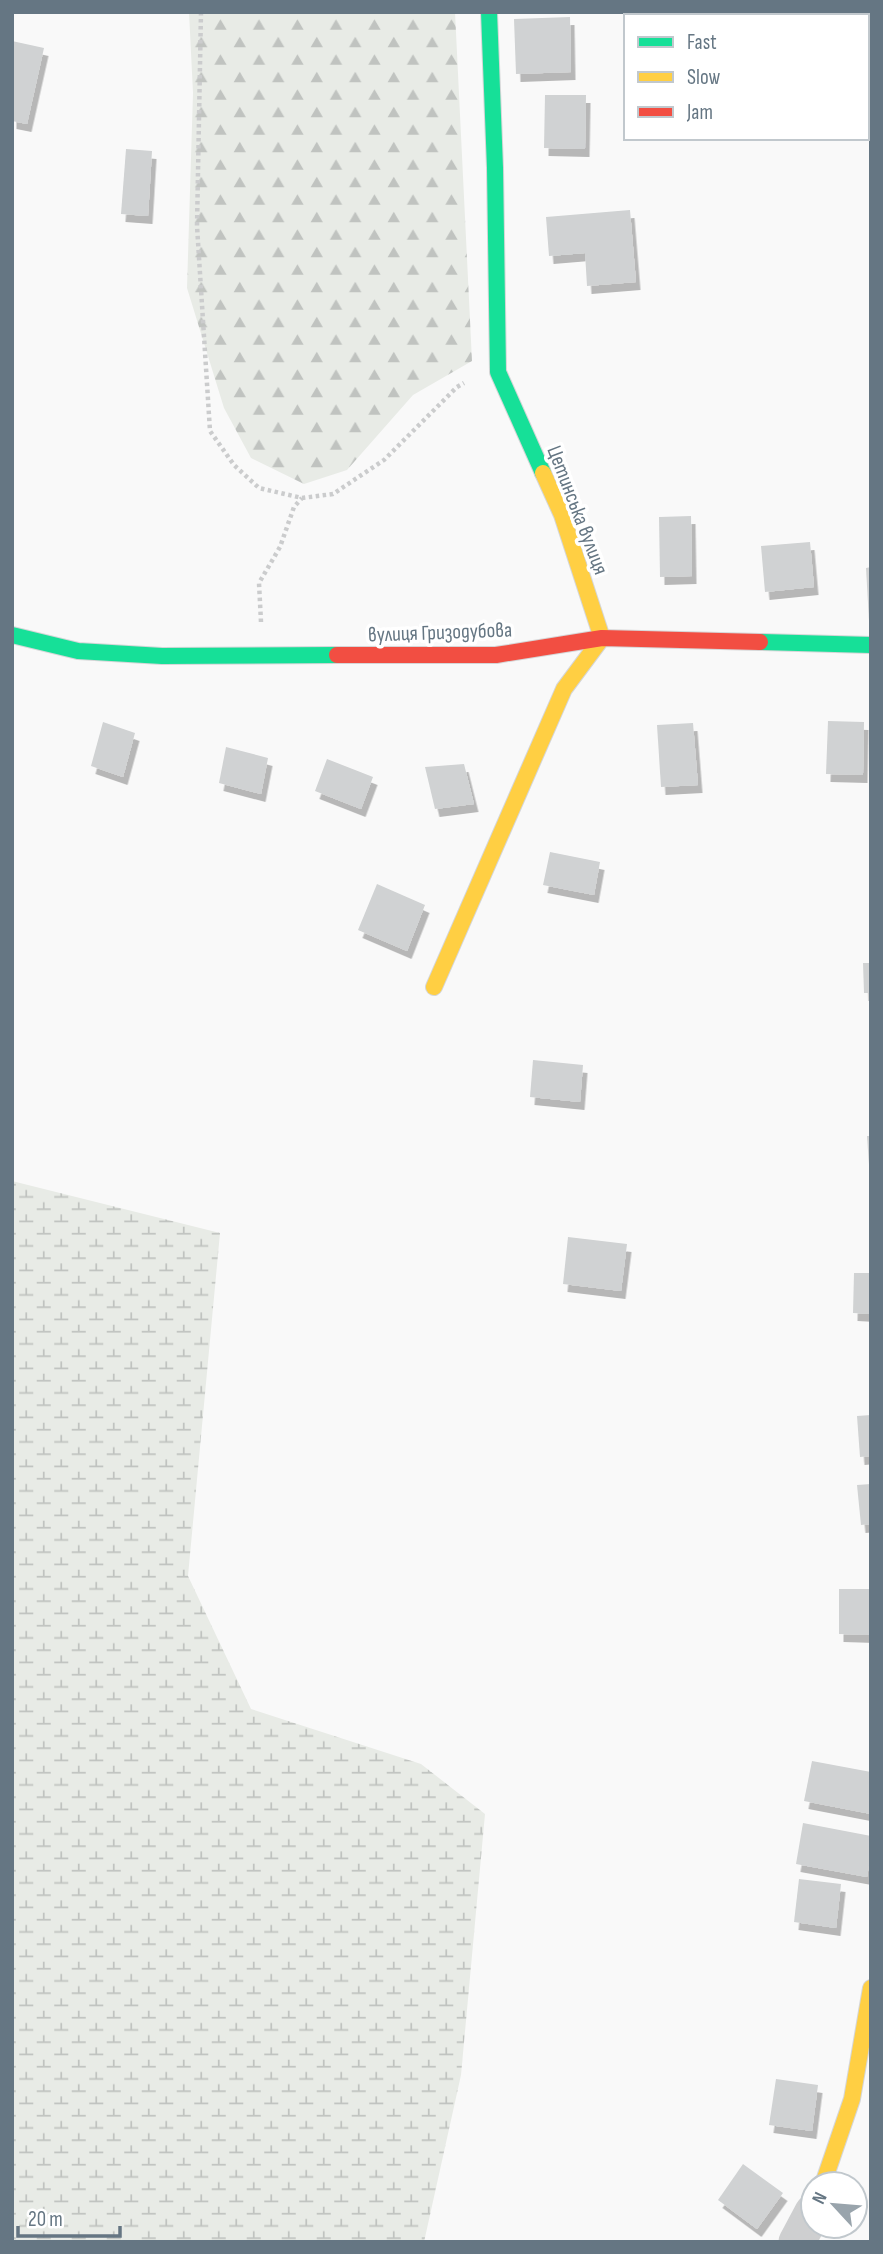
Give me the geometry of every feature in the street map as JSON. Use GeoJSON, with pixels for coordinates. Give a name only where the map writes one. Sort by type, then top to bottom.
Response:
{"type":"FeatureCollection","features":[{"type":"Feature","properties":{"kind":"street","name":"Цетинська вулиця"},"geometry":{"type":"LineString","coordinates":[[489,12],[498,372],[562,515],[602,638]]}},
{"type":"Feature","properties":{"kind":"street","name":"вулиця Гризодубова"},"geometry":{"type":"LineString","coordinates":[[12,635],[78,651],[162,656],[496,655],[602,638],[871,645]]}},
{"type":"Feature","properties":{"kind":"street"},"geometry":{"type":"LineString","coordinates":[[434,987],[565,689],[602,638]]}},
{"type":"Feature","properties":{"kind":"street"},"geometry":{"type":"LineString","coordinates":[[828,2170],[852,2099],[871,1988]]}},
{"type":"Feature","properties":{"kind":"path"},"geometry":{"type":"LineString","coordinates":[[201,12],[197,226],[210,431],[234,465],[259,488],[302,498],[333,494],[384,460],[457,387],[473,377],[498,372]]}},
{"type":"Feature","properties":{"kind":"path"},"geometry":{"type":"LineString","coordinates":[[248,656],[260,636],[259,583],[280,547],[294,507],[302,498]]}},
{"type":"Feature","properties":{"kind":"green space"},"geometry":{"type":"Polygon","coordinates":[[[189,12],[455,12],[472,361],[413,395],[347,470],[304,484],[251,458],[224,408],[187,288],[193,93],[189,12]]]}},
{"type":"Feature","properties":{"kind":"green space"},"geometry":{"type":"Polygon","coordinates":[[[12,1181],[220,1233],[188,1576],[251,1709],[421,1764],[485,1814],[461,2075],[424,2242],[12,2242],[12,1181]]]}},
{"type":"Feature","properties":{"kind":"building"},"geometry":{"type":"Polygon","coordinates":[[[570,17],[571,72],[516,74],[514,19],[570,17]]]}},
{"type":"Feature","properties":{"kind":"building"},"geometry":{"type":"Polygon","coordinates":[[[12,41],[44,48],[27,124],[12,121],[12,41]]]}},
{"type":"Feature","properties":{"kind":"building"},"geometry":{"type":"Polygon","coordinates":[[[545,95],[586,95],[585,149],[544,148],[545,95]]]}},
{"type":"Feature","properties":{"kind":"building"},"geometry":{"type":"Polygon","coordinates":[[[126,149],[152,151],[148,216],[121,214],[126,149]]]}},
{"type":"Feature","properties":{"kind":"building"},"geometry":{"type":"Polygon","coordinates":[[[630,210],[636,282],[587,286],[585,253],[549,256],[546,217],[630,210]]]}},
{"type":"Feature","properties":{"kind":"building"},"geometry":{"type":"Polygon","coordinates":[[[691,516],[692,576],[660,577],[659,517],[691,516]]]}},
{"type":"Feature","properties":{"kind":"building"},"geometry":{"type":"Polygon","coordinates":[[[810,542],[814,587],[765,592],[761,546],[810,542]]]}},
{"type":"Feature","properties":{"kind":"building"},"geometry":{"type":"Polygon","coordinates":[[[871,567],[871,621],[869,621],[866,568],[871,567]]]}},
{"type":"Feature","properties":{"kind":"building"},"geometry":{"type":"Polygon","coordinates":[[[828,721],[864,722],[863,775],[826,774],[828,721]]]}},
{"type":"Feature","properties":{"kind":"building"},"geometry":{"type":"Polygon","coordinates":[[[103,722],[135,733],[123,777],[91,766],[103,722]]]}},
{"type":"Feature","properties":{"kind":"building"},"geometry":{"type":"Polygon","coordinates":[[[693,723],[698,785],[661,787],[657,725],[693,723]]]}},
{"type":"Feature","properties":{"kind":"building"},"geometry":{"type":"Polygon","coordinates":[[[226,747],[268,758],[261,794],[219,783],[226,747]]]}},
{"type":"Feature","properties":{"kind":"building"},"geometry":{"type":"Polygon","coordinates":[[[327,759],[373,777],[361,809],[315,791],[327,759]]]}},
{"type":"Feature","properties":{"kind":"building"},"geometry":{"type":"Polygon","coordinates":[[[464,764],[474,804],[435,809],[425,767],[464,764]]]}},
{"type":"Feature","properties":{"kind":"building"},"geometry":{"type":"Polygon","coordinates":[[[550,852],[600,862],[594,895],[543,885],[550,852]]]}},
{"type":"Feature","properties":{"kind":"building"},"geometry":{"type":"Polygon","coordinates":[[[377,884],[425,905],[407,951],[358,930],[377,884]]]}},
{"type":"Feature","properties":{"kind":"building"},"geometry":{"type":"Polygon","coordinates":[[[863,963],[871,963],[871,993],[864,993],[863,963]]]}},
{"type":"Feature","properties":{"kind":"building"},"geometry":{"type":"Polygon","coordinates":[[[533,1060],[583,1065],[580,1102],[530,1097],[533,1060]]]}},
{"type":"Feature","properties":{"kind":"building"},"geometry":{"type":"Polygon","coordinates":[[[867,1136],[871,1136],[871,1165],[869,1165],[867,1136]]]}},
{"type":"Feature","properties":{"kind":"building"},"geometry":{"type":"Polygon","coordinates":[[[568,1237],[627,1244],[621,1291],[563,1284],[568,1237]]]}},
{"type":"Feature","properties":{"kind":"building"},"geometry":{"type":"Polygon","coordinates":[[[854,1273],[871,1273],[871,1314],[853,1313],[854,1273]]]}},
{"type":"Feature","properties":{"kind":"building"},"geometry":{"type":"Polygon","coordinates":[[[871,1415],[871,1456],[860,1457],[857,1416],[871,1415]]]}},
{"type":"Feature","properties":{"kind":"building"},"geometry":{"type":"Polygon","coordinates":[[[871,1484],[871,1524],[861,1525],[857,1485],[871,1484]]]}},
{"type":"Feature","properties":{"kind":"building"},"geometry":{"type":"Polygon","coordinates":[[[839,1589],[871,1589],[871,1635],[839,1634],[839,1589]]]}},
{"type":"Feature","properties":{"kind":"building"},"geometry":{"type":"Polygon","coordinates":[[[812,1761],[871,1772],[871,1814],[804,1801],[812,1761]]]}},
{"type":"Feature","properties":{"kind":"building"},"geometry":{"type":"Polygon","coordinates":[[[803,1823],[871,1836],[867,1877],[796,1864],[803,1823]]]}},
{"type":"Feature","properties":{"kind":"building"},"geometry":{"type":"Polygon","coordinates":[[[799,1879],[841,1884],[836,1928],[794,1922],[799,1879]]]}},
{"type":"Feature","properties":{"kind":"building"},"geometry":{"type":"Polygon","coordinates":[[[776,2079],[818,2085],[812,2131],[769,2125],[776,2079]]]}},
{"type":"Feature","properties":{"kind":"building"},"geometry":{"type":"Polygon","coordinates":[[[743,2164],[783,2193],[757,2229],[718,2200],[743,2164]]]}},
{"type":"Feature","properties":{"kind":"traffic: fast"},"geometry":{"type":"LineString","coordinates":[[489,12],[498,372],[543,473]]}},
{"type":"Feature","properties":{"kind":"traffic: fast"},"geometry":{"type":"LineString","coordinates":[[12,635],[78,651],[162,656],[337,655]]}},
{"type":"Feature","properties":{"kind":"traffic: fast"},"geometry":{"type":"LineString","coordinates":[[760,642],[871,645]]}},
{"type":"Feature","properties":{"kind":"traffic: slow"},"geometry":{"type":"LineString","coordinates":[[434,987],[564,689],[602,638],[562,515],[543,473]]}},
{"type":"Feature","properties":{"kind":"traffic: slow"},"geometry":{"type":"LineString","coordinates":[[828,2170],[852,2099],[871,1988]]}},
{"type":"Feature","properties":{"kind":"traffic: jam"},"geometry":{"type":"LineString","coordinates":[[337,655],[496,655],[602,638],[760,642]]}}]}
